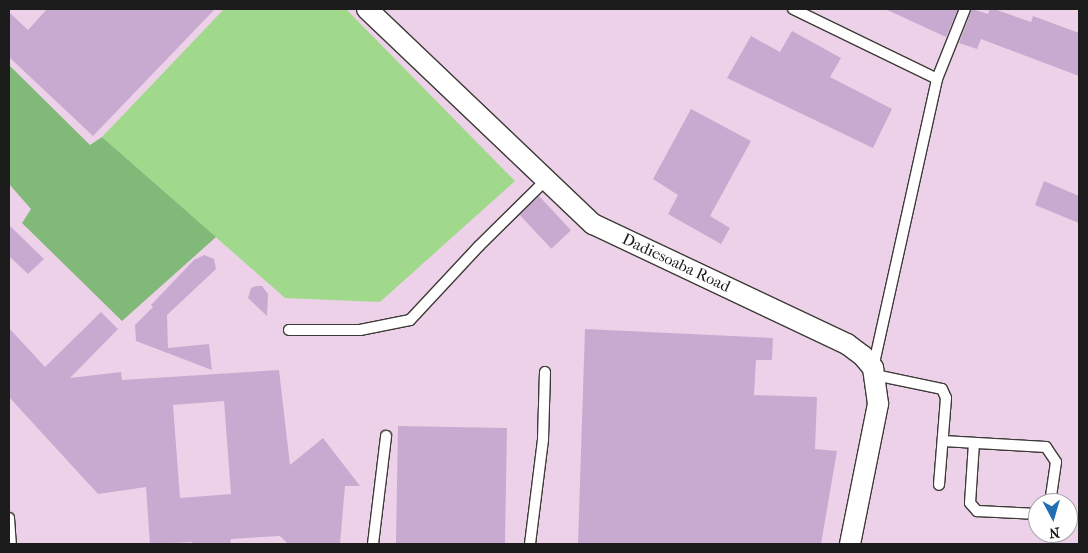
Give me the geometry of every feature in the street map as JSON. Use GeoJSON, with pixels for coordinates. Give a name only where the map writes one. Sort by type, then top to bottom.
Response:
{"type":"FeatureCollection","features":[{"type":"Feature","properties":{"kind":"street","name":"Dadiesoaba Road"},"geometry":{"type":"LineString","coordinates":[[367,9],[593,224],[847,344],[874,372]]}},
{"type":"Feature","properties":{"kind":"street"},"geometry":{"type":"LineString","coordinates":[[850,544],[878,404],[874,372]]}},
{"type":"Feature","properties":{"kind":"lane"},"geometry":{"type":"LineString","coordinates":[[793,9],[938,79]]}},
{"type":"Feature","properties":{"kind":"lane"},"geometry":{"type":"LineString","coordinates":[[939,485],[946,398],[942,389],[874,372],[938,79],[965,9]]}},
{"type":"Feature","properties":{"kind":"lane"},"geometry":{"type":"LineString","coordinates":[[289,330],[360,330],[410,320],[478,246],[546,180]]}},
{"type":"Feature","properties":{"kind":"lane"},"geometry":{"type":"LineString","coordinates":[[530,544],[543,439],[545,372]]}},
{"type":"Feature","properties":{"kind":"lane"},"geometry":{"type":"LineString","coordinates":[[373,544],[386,436]]}},
{"type":"Feature","properties":{"kind":"lane"},"geometry":{"type":"LineString","coordinates":[[943,441],[1046,447],[1056,462],[1051,493]]}},
{"type":"Feature","properties":{"kind":"lane"},"geometry":{"type":"LineString","coordinates":[[974,443],[970,503],[977,511],[1028,516]]}},
{"type":"Feature","properties":{"kind":"lane"},"geometry":{"type":"LineString","coordinates":[[9,518],[11,544]]}},
{"type":"Feature","properties":{"kind":"shaded area"},"geometry":{"type":"Polygon","coordinates":[[[9,9],[1079,9],[1079,544],[9,544],[9,9]]]}},
{"type":"Feature","properties":{"kind":"green space"},"geometry":{"type":"Polygon","coordinates":[[[224,9],[346,9],[515,181],[380,302],[285,298],[102,137],[224,9]]]}},
{"type":"Feature","properties":{"kind":"green space"},"geometry":{"type":"Polygon","coordinates":[[[9,65],[90,145],[102,137],[216,237],[122,321],[22,223],[31,209],[9,184],[9,65]]]}},
{"type":"Feature","properties":{"kind":"building"},"geometry":{"type":"Polygon","coordinates":[[[47,9],[215,9],[93,136],[9,57],[9,12],[28,30],[47,9]]]}},
{"type":"Feature","properties":{"kind":"building"},"geometry":{"type":"Polygon","coordinates":[[[885,9],[958,9],[946,37],[885,9]]]}},
{"type":"Feature","properties":{"kind":"building"},"geometry":{"type":"Polygon","coordinates":[[[972,9],[988,14],[990,9],[994,9],[1031,22],[1033,16],[1079,33],[1079,76],[981,39],[977,49],[959,43],[972,9]]]}},
{"type":"Feature","properties":{"kind":"building"},"geometry":{"type":"Polygon","coordinates":[[[792,31],[841,58],[830,77],[892,109],[873,148],[727,78],[751,36],[780,52],[792,31]]]}},
{"type":"Feature","properties":{"kind":"building"},"geometry":{"type":"Polygon","coordinates":[[[691,109],[751,141],[710,216],[730,228],[721,244],[668,214],[678,195],[653,179],[691,109]]]}},
{"type":"Feature","properties":{"kind":"building"},"geometry":{"type":"Polygon","coordinates":[[[1044,181],[1079,196],[1079,223],[1035,205],[1044,181]]]}},
{"type":"Feature","properties":{"kind":"building"},"geometry":{"type":"Polygon","coordinates":[[[539,196],[571,230],[551,249],[519,214],[539,196]]]}},
{"type":"Feature","properties":{"kind":"building"},"geometry":{"type":"Polygon","coordinates":[[[9,225],[44,259],[28,274],[9,256],[9,225]]]}},
{"type":"Feature","properties":{"kind":"building"},"geometry":{"type":"Polygon","coordinates":[[[204,255],[214,259],[216,269],[167,315],[168,348],[209,344],[212,370],[136,341],[135,325],[153,307],[151,305],[194,260],[204,255]]]}},
{"type":"Feature","properties":{"kind":"building"},"geometry":{"type":"Polygon","coordinates":[[[262,286],[268,294],[267,316],[248,298],[251,288],[262,286]]]}},
{"type":"Feature","properties":{"kind":"building"},"geometry":{"type":"Polygon","coordinates":[[[101,312],[118,329],[70,378],[121,372],[122,380],[279,370],[290,465],[323,438],[360,486],[345,486],[340,544],[288,544],[280,536],[231,539],[230,544],[193,544],[192,542],[150,544],[146,487],[98,494],[9,397],[9,328],[45,367],[101,312]],[[224,401],[173,405],[180,498],[231,494],[224,401]]]}},
{"type":"Feature","properties":{"kind":"building"},"geometry":{"type":"Polygon","coordinates":[[[585,329],[773,338],[772,360],[756,360],[754,395],[817,397],[815,449],[837,451],[821,544],[578,544],[585,329]]]}},
{"type":"Feature","properties":{"kind":"building"},"geometry":{"type":"Polygon","coordinates":[[[398,426],[507,428],[505,544],[396,544],[398,426]]]}}]}
